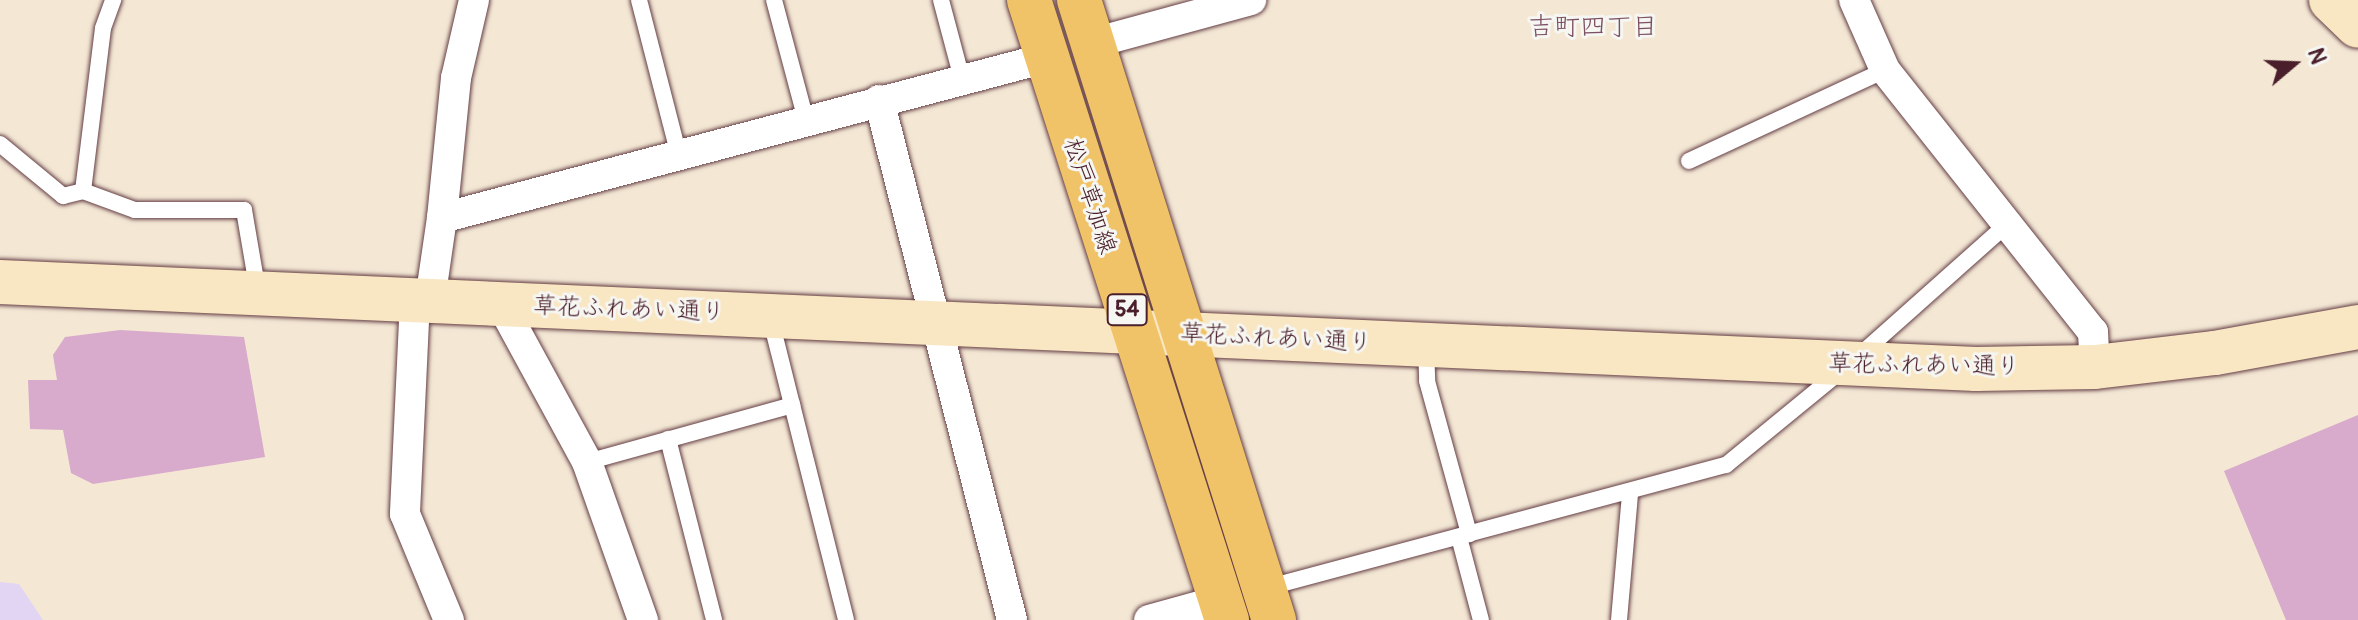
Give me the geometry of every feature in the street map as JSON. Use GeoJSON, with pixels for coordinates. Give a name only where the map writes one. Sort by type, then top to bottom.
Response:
{"type":"FeatureCollection","features":[{"type":"Feature","properties":{"kind":"main road","name":"松戸草加線"},"geometry":{"type":"LineString","coordinates":[[1029,0],[1224,610]]}},
{"type":"Feature","properties":{"kind":"main road","name":"松戸草加線"},"geometry":{"type":"LineString","coordinates":[[1079,0],[1269,604]]}},
{"type":"Feature","properties":{"kind":"street"},"geometry":{"type":"LineString","coordinates":[[449,620],[405,514],[422,300],[442,218],[456,78],[474,0]]}},
{"type":"Feature","properties":{"kind":"street"},"geometry":{"type":"LineString","coordinates":[[1093,43],[1251,0]]}},
{"type":"Feature","properties":{"kind":"street"},"geometry":{"type":"LineString","coordinates":[[1854,0],[1885,70],[2093,332],[2095,367]]}},
{"type":"Feature","properties":{"kind":"street"},"geometry":{"type":"LineString","coordinates":[[2331,0],[2358,26]]}},
{"type":"Feature","properties":{"kind":"street"},"geometry":{"type":"LineString","coordinates":[[442,218],[678,152],[1046,58]]}},
{"type":"Feature","properties":{"kind":"street"},"geometry":{"type":"LineString","coordinates":[[879,100],[1012,620]]}},
{"type":"Feature","properties":{"kind":"street","name":"草花ふれあい通り"},"geometry":{"type":"LineString","coordinates":[[0,282],[1850,364],[2095,367],[2215,353],[2358,327]]}},
{"type":"Feature","properties":{"kind":"street"},"geometry":{"type":"LineString","coordinates":[[501,304],[587,462],[643,620]]}},
{"type":"Feature","properties":{"kind":"street"},"geometry":{"type":"LineString","coordinates":[[1149,620],[1224,610]]}},
{"type":"Feature","properties":{"kind":"lane"},"geometry":{"type":"LineString","coordinates":[[83,191],[103,28],[113,0]]}},
{"type":"Feature","properties":{"kind":"lane"},"geometry":{"type":"LineString","coordinates":[[639,0],[678,152]]}},
{"type":"Feature","properties":{"kind":"lane"},"geometry":{"type":"LineString","coordinates":[[774,0],[806,120]]}},
{"type":"Feature","properties":{"kind":"lane"},"geometry":{"type":"LineString","coordinates":[[941,0],[962,79]]}},
{"type":"Feature","properties":{"kind":"lane"},"geometry":{"type":"LineString","coordinates":[[1689,161],[1885,70]]}},
{"type":"Feature","properties":{"kind":"lane"},"geometry":{"type":"LineString","coordinates":[[0,144],[63,196],[83,191],[135,210],[244,210],[258,292]]}},
{"type":"Feature","properties":{"kind":"lane"},"geometry":{"type":"LineString","coordinates":[[1269,604],[1464,536],[1630,494],[1726,465],[1850,364],[2007,224]]}},
{"type":"Feature","properties":{"kind":"lane"},"geometry":{"type":"LineString","coordinates":[[769,315],[846,620]]}},
{"type":"Feature","properties":{"kind":"lane"},"geometry":{"type":"LineString","coordinates":[[1426,345],[1427,381],[1481,620]]}},
{"type":"Feature","properties":{"kind":"lane"},"geometry":{"type":"LineString","coordinates":[[587,462],[792,405]]}},
{"type":"Feature","properties":{"kind":"lane"},"geometry":{"type":"LineString","coordinates":[[668,439],[714,620]]}},
{"type":"Feature","properties":{"kind":"lane"},"geometry":{"type":"LineString","coordinates":[[1619,620],[1630,494]]}},
{"type":"Feature","properties":{"kind":"shaded area"},"geometry":{"type":"Polygon","coordinates":[[[0,582],[19,584],[43,620],[0,620],[0,582]]]}},
{"type":"Feature","properties":{"kind":"building"},"geometry":{"type":"Polygon","coordinates":[[[120,330],[244,337],[265,457],[93,484],[71,473],[63,430],[30,429],[28,380],[57,380],[53,355],[65,337],[120,330]]]}},
{"type":"Feature","properties":{"kind":"building"},"geometry":{"type":"Polygon","coordinates":[[[2358,415],[2358,620],[2286,620],[2224,471],[2358,415]]]}},
{"type":"Feature","properties":{"kind":"district","name":"吉町四丁目"},"geometry":{"type":"Point","coordinates":[1593,28]}}]}
